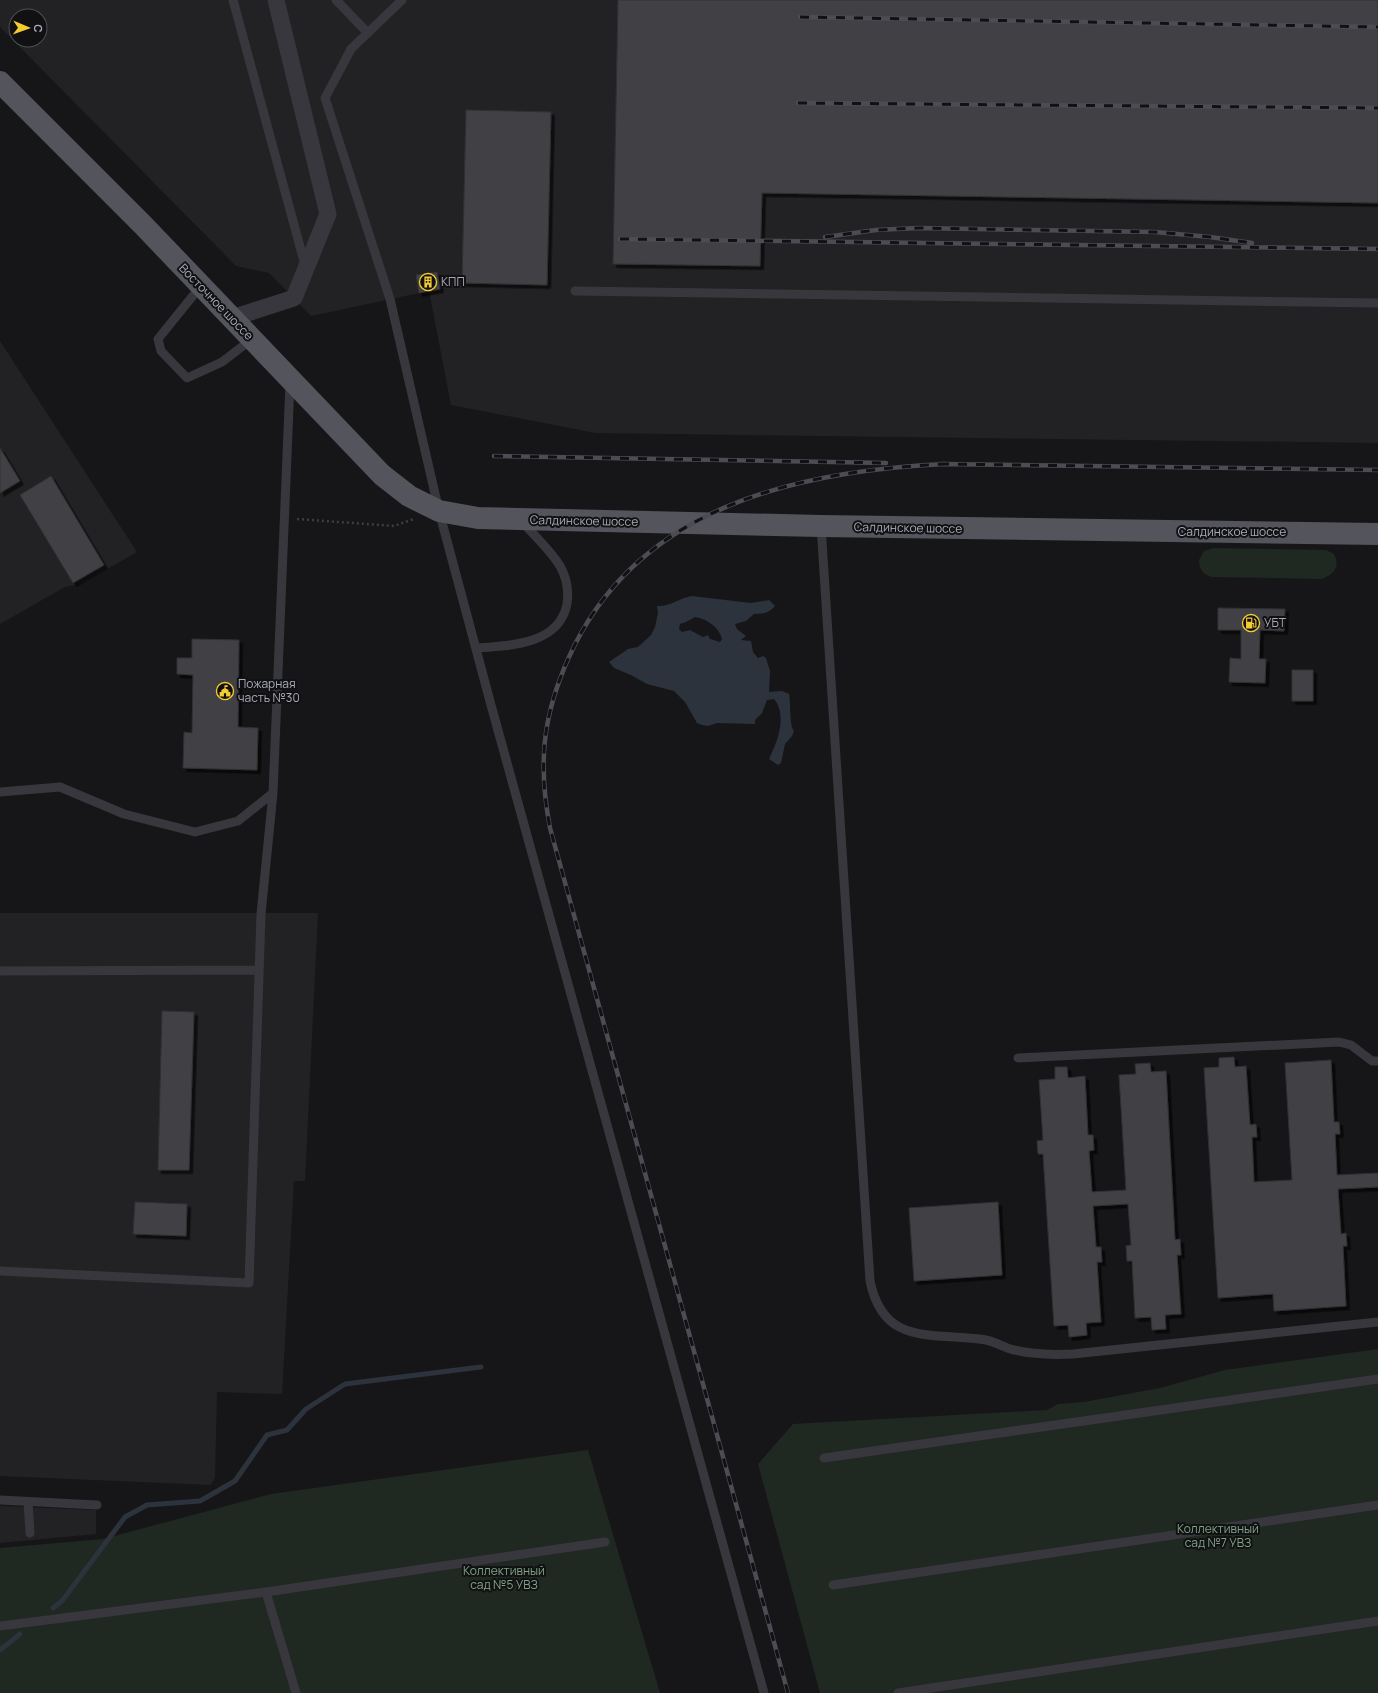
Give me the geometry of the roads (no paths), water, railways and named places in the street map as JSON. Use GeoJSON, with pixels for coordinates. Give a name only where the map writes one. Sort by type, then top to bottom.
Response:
{"type":"FeatureCollection","features":[{"type":"Feature","properties":{"kind":"main road","name":"Восточное шоссе"},"geometry":{"type":"LineString","coordinates":[[0,82],[143,225],[200,287],[232,318],[382,475],[409,496],[439,511]]}},
{"type":"Feature","properties":{"kind":"main road","name":"Салдинское шоссе"},"geometry":{"type":"LineString","coordinates":[[439,511],[478,518],[821,526],[1378,534]]}},
{"type":"Feature","properties":{"kind":"street"},"geometry":{"type":"LineString","coordinates":[[232,318],[294,298],[328,214],[276,0]]}},
{"type":"Feature","properties":{"kind":"lane"},"geometry":{"type":"LineString","coordinates":[[233,0],[306,266]]}},
{"type":"Feature","properties":{"kind":"lane"},"geometry":{"type":"LineString","coordinates":[[336,0],[368,33]]}},
{"type":"Feature","properties":{"kind":"lane"},"geometry":{"type":"LineString","coordinates":[[402,0],[351,49],[325,98],[390,300],[439,511],[764,1693]]}},
{"type":"Feature","properties":{"kind":"lane"},"geometry":{"type":"LineString","coordinates":[[200,287],[158,339],[161,351],[187,378],[222,362],[252,339]]}},
{"type":"Feature","properties":{"kind":"lane"},"geometry":{"type":"LineString","coordinates":[[575,291],[1378,302]]}},
{"type":"Feature","properties":{"kind":"lane"},"geometry":{"type":"LineString","coordinates":[[0,1271],[249,1283],[261,914],[273,793],[290,378]]}},
{"type":"Feature","properties":{"kind":"lane"},"geometry":{"type":"LineString","coordinates":[[476,648],[509,646],[542,637],[550,632],[566,611],[568,587],[560,566],[520,519]]}},
{"type":"Feature","properties":{"kind":"lane"},"geometry":{"type":"LineString","coordinates":[[821,526],[870,1281],[876,1304],[890,1320],[908,1331],[928,1336],[986,1340],[1013,1350],[1042,1355],[1072,1354],[1378,1322]]}},
{"type":"Feature","properties":{"kind":"lane"},"geometry":{"type":"LineString","coordinates":[[0,792],[60,786],[124,814],[195,832],[238,821],[273,793]]}},
{"type":"Feature","properties":{"kind":"lane"},"geometry":{"type":"LineString","coordinates":[[0,971],[259,970]]}},
{"type":"Feature","properties":{"kind":"lane"},"geometry":{"type":"LineString","coordinates":[[1018,1058],[1339,1042],[1351,1045],[1372,1061],[1378,1061]]}},
{"type":"Feature","properties":{"kind":"lane"},"geometry":{"type":"LineString","coordinates":[[824,1458],[1378,1379]]}},
{"type":"Feature","properties":{"kind":"lane"},"geometry":{"type":"LineString","coordinates":[[0,1500],[97,1505]]}},
{"type":"Feature","properties":{"kind":"lane"},"geometry":{"type":"LineString","coordinates":[[28,1502],[30,1533]]}},
{"type":"Feature","properties":{"kind":"lane"},"geometry":{"type":"LineString","coordinates":[[833,1585],[1378,1505]]}},
{"type":"Feature","properties":{"kind":"lane"},"geometry":{"type":"LineString","coordinates":[[0,1626],[266,1592],[605,1542]]}},
{"type":"Feature","properties":{"kind":"lane"},"geometry":{"type":"LineString","coordinates":[[266,1592],[296,1693]]}},
{"type":"Feature","properties":{"kind":"lane"},"geometry":{"type":"LineString","coordinates":[[898,1693],[1378,1621]]}},
{"type":"Feature","properties":{"kind":"waterway"},"geometry":{"type":"LineString","coordinates":[[53,1608],[62,1601],[125,1517],[147,1505],[200,1501],[235,1481],[267,1435],[287,1430],[306,1409],[345,1384],[481,1367]]}},
{"type":"Feature","properties":{"kind":"waterway"},"geometry":{"type":"LineString","coordinates":[[0,1650],[20,1634]]}},
{"type":"Feature","properties":{"kind":"railway"},"geometry":{"type":"LineString","coordinates":[[800,17],[1378,27]]}},
{"type":"Feature","properties":{"kind":"railway"},"geometry":{"type":"LineString","coordinates":[[798,103],[1378,108]]}},
{"type":"Feature","properties":{"kind":"railway"},"geometry":{"type":"LineString","coordinates":[[825,237],[876,230],[918,228],[1155,232],[1210,237],[1252,243]]}},
{"type":"Feature","properties":{"kind":"railway"},"geometry":{"type":"LineString","coordinates":[[620,239],[1378,249]]}},
{"type":"Feature","properties":{"kind":"railway"},"geometry":{"type":"LineString","coordinates":[[494,456],[886,463]]}},
{"type":"Feature","properties":{"kind":"railway"},"geometry":{"type":"LineString","coordinates":[[940,464],[1378,470]]}},
{"type":"Feature","properties":{"kind":"railway"},"geometry":{"type":"LineString","coordinates":[[788,1693],[550,828],[544,783],[545,741],[553,700],[560,679],[569,657],[598,606],[635,565],[678,532],[726,507],[778,489],[833,476],[889,468],[945,464]]}},
{"type":"Feature","properties":{"kind":"place","name":"КПП"},"geometry":{"type":"Point","coordinates":[428,282]}},
{"type":"Feature","properties":{"kind":"place","name":"УБТ"},"geometry":{"type":"Point","coordinates":[1251,623]}},
{"type":"Feature","properties":{"kind":"place","name":"Пожарная часть №30"},"geometry":{"type":"Point","coordinates":[225,691]}},
{"type":"Feature","properties":{"kind":"park label","name":"Коллективный сад №7 УВЗ"},"geometry":{"type":"Point","coordinates":[1218,1536]}},
{"type":"Feature","properties":{"kind":"park label","name":"Коллективный сад №5 УВЗ"},"geometry":{"type":"Point","coordinates":[504,1578]}}]}
